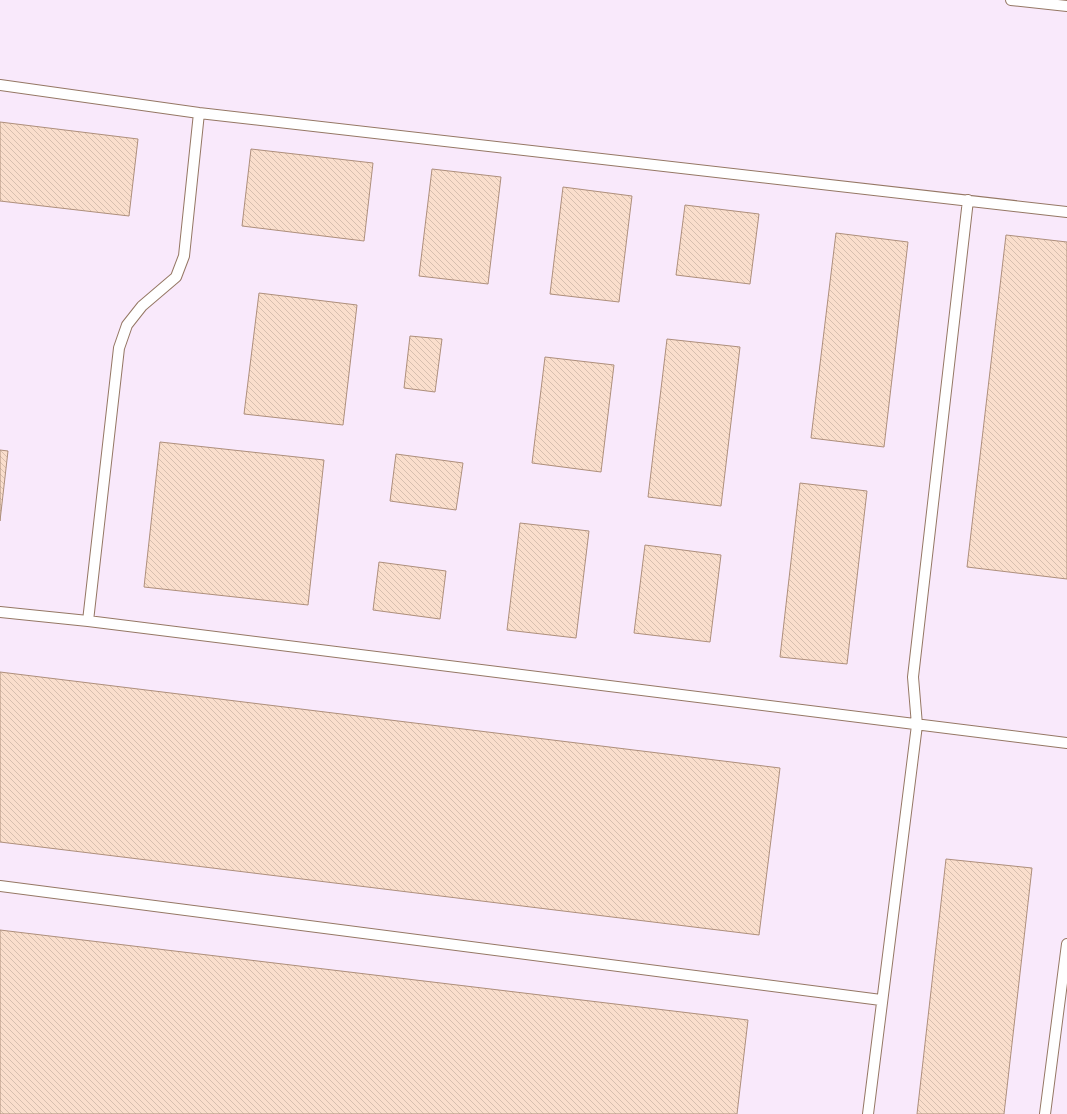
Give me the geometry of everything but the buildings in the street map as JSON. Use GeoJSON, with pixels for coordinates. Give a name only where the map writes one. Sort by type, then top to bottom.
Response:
{"type":"FeatureCollection","features":[{"type":"Feature","properties":{"kind":"lane"},"geometry":{"type":"LineString","coordinates":[[1012,0],[1067,6]]}},
{"type":"Feature","properties":{"kind":"lane"},"geometry":{"type":"LineString","coordinates":[[0,86],[200,113],[1067,212]]}},
{"type":"Feature","properties":{"kind":"lane"},"geometry":{"type":"LineString","coordinates":[[88,621],[119,348],[127,325],[142,306],[176,277],[184,256],[200,113]]}},
{"type":"Feature","properties":{"kind":"lane"},"geometry":{"type":"LineString","coordinates":[[868,1114],[881,1000],[917,725],[913,677],[968,200]]}},
{"type":"Feature","properties":{"kind":"lane"},"geometry":{"type":"LineString","coordinates":[[0,612],[88,621],[1067,743]]}},
{"type":"Feature","properties":{"kind":"lane"},"geometry":{"type":"LineString","coordinates":[[0,886],[881,1000]]}},
{"type":"Feature","properties":{"kind":"lane"},"geometry":{"type":"LineString","coordinates":[[1045,1114],[1067,944]]}},
{"type":"Feature","properties":{"kind":"shaded area"},"geometry":{"type":"Polygon","coordinates":[[[0,0],[1067,0],[1067,1114],[0,1114],[0,0]]]}}]}
